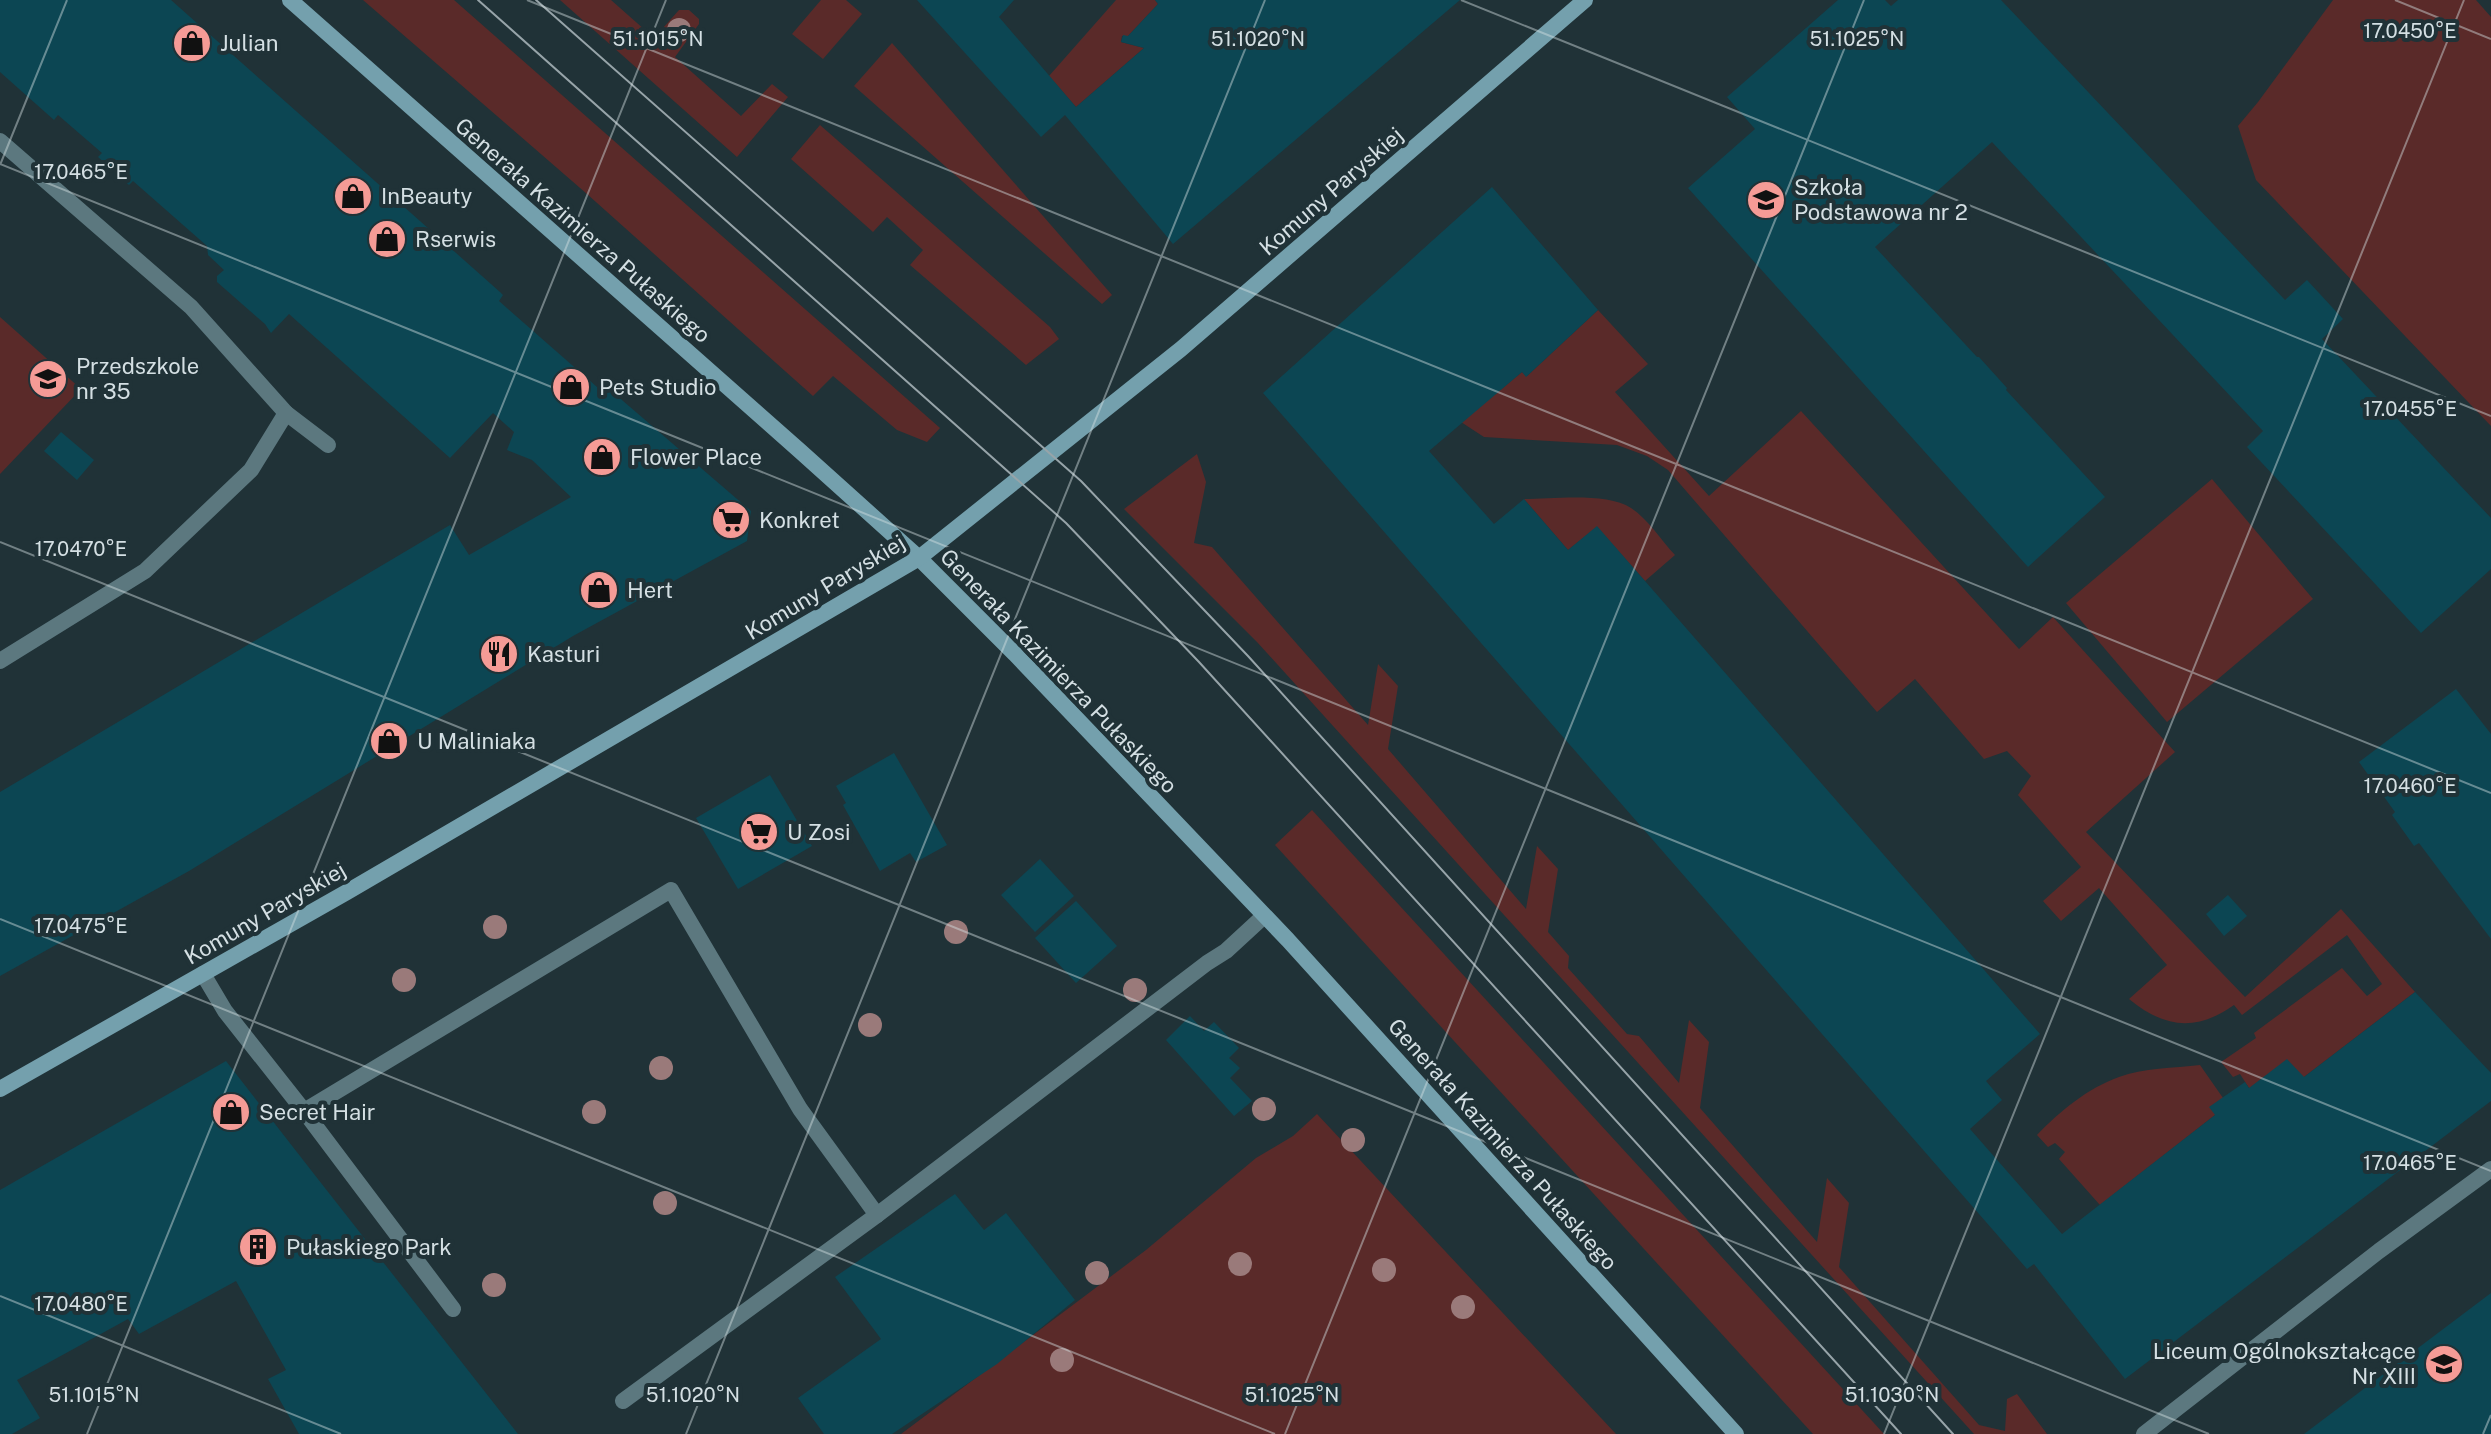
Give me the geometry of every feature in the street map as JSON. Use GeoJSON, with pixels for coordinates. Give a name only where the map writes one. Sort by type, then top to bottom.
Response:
{"type":"FeatureCollection","features":[{"type":"Feature","properties":{"kind":"main road","name":"Generała Kazimierza Pułaskiego"},"geometry":{"type":"LineString","coordinates":[[290,0],[919,558],[1051,690],[1264,916],[1736,1434]]}},
{"type":"Feature","properties":{"kind":"main road","name":"Komuny Paryskiej"},"geometry":{"type":"LineString","coordinates":[[0,1089],[347,892],[919,558],[1181,349],[1585,0]]}},
{"type":"Feature","properties":{"kind":"street"},"geometry":{"type":"LineString","coordinates":[[0,141],[191,307],[286,413],[328,445]]}},
{"type":"Feature","properties":{"kind":"street"},"geometry":{"type":"LineString","coordinates":[[0,661],[145,571],[251,470],[286,413]]}},
{"type":"Feature","properties":{"kind":"street"},"geometry":{"type":"LineString","coordinates":[[304,1111],[671,890],[800,1109],[877,1215]]}},
{"type":"Feature","properties":{"kind":"street"},"geometry":{"type":"LineString","coordinates":[[623,1401],[877,1215],[1226,951],[1264,916]]}},
{"type":"Feature","properties":{"kind":"street"},"geometry":{"type":"LineString","coordinates":[[203,974],[225,1011],[453,1309]]}},
{"type":"Feature","properties":{"kind":"street"},"geometry":{"type":"LineString","coordinates":[[2144,1434],[2379,1251],[2491,1169]]}},
{"type":"Feature","properties":{"kind":"shaded area"},"geometry":{"type":"Polygon","coordinates":[[[363,0],[454,0],[940,428],[927,442],[897,430],[833,376],[813,396],[363,0]]]}},
{"type":"Feature","properties":{"kind":"shaded area"},"geometry":{"type":"Polygon","coordinates":[[[560,0],[611,0],[654,38],[679,10],[689,10],[699,19],[699,24],[675,57],[741,116],[772,84],[788,97],[737,157],[560,0]]]}},
{"type":"Feature","properties":{"kind":"shaded area"},"geometry":{"type":"Polygon","coordinates":[[[821,0],[846,0],[862,14],[823,59],[792,34],[821,0]]]}},
{"type":"Feature","properties":{"kind":"shaded area"},"geometry":{"type":"Polygon","coordinates":[[[1116,0],[1155,0],[1158,4],[1128,36],[1122,36],[1121,42],[1144,48],[1076,107],[1049,76],[1116,0]]]}},
{"type":"Feature","properties":{"kind":"shaded area"},"geometry":{"type":"Polygon","coordinates":[[[2333,0],[2476,0],[2491,17],[2491,426],[2256,180],[2238,126],[2333,0]]]}},
{"type":"Feature","properties":{"kind":"shaded area"},"geometry":{"type":"Polygon","coordinates":[[[892,43],[1112,295],[1102,304],[854,86],[892,43]]]}},
{"type":"Feature","properties":{"kind":"shaded area"},"geometry":{"type":"Polygon","coordinates":[[[820,125],[1050,327],[1059,339],[1026,365],[910,265],[923,250],[887,217],[873,232],[791,159],[820,125]]]}},
{"type":"Feature","properties":{"kind":"shaded area"},"geometry":{"type":"Polygon","coordinates":[[[1598,310],[1648,364],[1615,392],[1709,496],[1801,411],[2019,649],[2053,617],[2175,752],[2086,832],[2245,997],[2341,909],[2415,992],[2304,1077],[2249,1088],[2240,1074],[2233,1077],[2221,1062],[2256,1038],[2254,1033],[2342,968],[2367,996],[2382,984],[2347,935],[2242,1015],[2234,1005],[2206,1020],[2180,1023],[2155,1016],[2129,999],[2167,965],[2099,888],[2061,921],[2043,901],[2081,867],[2018,795],[2031,776],[2007,751],[1984,759],[1915,679],[1877,712],[1668,470],[1647,456],[1617,445],[1484,437],[1461,422],[1522,372],[1527,376],[1598,310]]]}},
{"type":"Feature","properties":{"kind":"shaded area"},"geometry":{"type":"Polygon","coordinates":[[[0,317],[81,389],[0,474],[0,317]]]}},
{"type":"Feature","properties":{"kind":"shaded area"},"geometry":{"type":"Polygon","coordinates":[[[1197,454],[1206,482],[1194,543],[1212,547],[1368,725],[1378,664],[1398,686],[1388,749],[1526,909],[1537,846],[1558,869],[1548,932],[1569,956],[1568,968],[1627,1034],[1639,1036],[1679,1083],[1689,1020],[1709,1042],[1700,1108],[1817,1242],[1827,1178],[1849,1203],[1839,1267],[1979,1425],[2005,1431],[2007,1399],[2017,1394],[2047,1434],[1974,1434],[1257,642],[1124,509],[1197,454]]]}},
{"type":"Feature","properties":{"kind":"shaded area"},"geometry":{"type":"Polygon","coordinates":[[[2212,479],[2313,599],[2167,722],[2066,603],[2212,479]]]}},
{"type":"Feature","properties":{"kind":"shaded area"},"geometry":{"type":"Polygon","coordinates":[[[1579,498],[1621,503],[1643,518],[1675,555],[1645,581],[1597,527],[1568,550],[1524,499],[1579,498]]]}},
{"type":"Feature","properties":{"kind":"shaded area"},"geometry":{"type":"Polygon","coordinates":[[[1312,810],[1884,1434],[1813,1434],[1275,845],[1312,810]]]}},
{"type":"Feature","properties":{"kind":"shaded area"},"geometry":{"type":"Polygon","coordinates":[[[2200,1065],[2223,1098],[2215,1115],[2100,1205],[2059,1159],[2065,1152],[2055,1143],[2048,1147],[2037,1135],[2075,1101],[2119,1077],[2200,1065]]]}},
{"type":"Feature","properties":{"kind":"shaded area"},"geometry":{"type":"Polygon","coordinates":[[[1317,1114],[1616,1434],[901,1434],[1146,1250],[1256,1158],[1293,1136],[1317,1114]]]}},
{"type":"Feature","properties":{"kind":"building"},"geometry":{"type":"Polygon","coordinates":[[[0,0],[171,0],[500,292],[503,295],[499,301],[597,387],[601,382],[751,511],[747,541],[573,636],[189,871],[0,976],[0,792],[450,525],[469,555],[571,497],[532,460],[507,450],[514,432],[493,413],[450,458],[289,314],[271,333],[265,324],[217,282],[217,276],[224,270],[208,255],[207,246],[133,181],[129,185],[98,157],[102,153],[58,115],[54,120],[0,72],[0,0]]]}},
{"type":"Feature","properties":{"kind":"building"},"geometry":{"type":"Polygon","coordinates":[[[917,0],[1014,0],[999,17],[1076,107],[1144,48],[1121,42],[1123,35],[1128,36],[1158,4],[1155,0],[1460,0],[1173,244],[1065,115],[1041,137],[917,0]]]}},
{"type":"Feature","properties":{"kind":"building"},"geometry":{"type":"Polygon","coordinates":[[[1838,0],[1885,0],[1891,6],[1898,0],[2001,0],[2285,300],[2307,280],[2343,319],[2322,339],[2491,518],[2491,569],[2421,633],[2247,447],[2263,431],[1992,142],[1875,247],[2105,497],[2028,567],[1688,188],[1755,129],[1727,97],[1838,0]]]}},
{"type":"Feature","properties":{"kind":"building"},"geometry":{"type":"Polygon","coordinates":[[[1492,187],[1598,310],[1526,377],[1522,372],[1429,451],[1494,524],[1524,499],[1568,550],[1597,526],[2040,1034],[1986,1081],[2002,1100],[1970,1129],[2062,1234],[2215,1115],[2209,1107],[2245,1082],[2249,1088],[2287,1059],[2304,1077],[2415,992],[2491,1073],[2491,1101],[2125,1379],[2034,1264],[2027,1269],[1263,393],[1492,187]]]}},
{"type":"Feature","properties":{"kind":"building"},"geometry":{"type":"Polygon","coordinates":[[[61,432],[94,460],[77,480],[44,451],[61,432]]]}},
{"type":"Feature","properties":{"kind":"building"},"geometry":{"type":"Polygon","coordinates":[[[2456,689],[2491,734],[2491,939],[2419,843],[2414,846],[2392,815],[2395,812],[2359,762],[2456,689]]]}},
{"type":"Feature","properties":{"kind":"building"},"geometry":{"type":"Polygon","coordinates":[[[894,753],[947,845],[916,862],[910,853],[880,871],[843,805],[846,803],[836,786],[894,753]]]}},
{"type":"Feature","properties":{"kind":"building"},"geometry":{"type":"Polygon","coordinates":[[[770,775],[812,846],[738,889],[696,818],[770,775]]]}},
{"type":"Feature","properties":{"kind":"building"},"geometry":{"type":"Polygon","coordinates":[[[1040,859],[1074,896],[1035,932],[1001,895],[1040,859]]]}},
{"type":"Feature","properties":{"kind":"building"},"geometry":{"type":"Polygon","coordinates":[[[2228,895],[2247,916],[2224,936],[2206,914],[2228,895]]]}},
{"type":"Feature","properties":{"kind":"building"},"geometry":{"type":"Polygon","coordinates":[[[1076,901],[1117,946],[1076,983],[1035,938],[1076,901]]]}},
{"type":"Feature","properties":{"kind":"building"},"geometry":{"type":"Polygon","coordinates":[[[1190,1016],[1204,1031],[1214,1022],[1239,1048],[1229,1058],[1240,1068],[1230,1078],[1252,1101],[1234,1116],[1166,1040],[1190,1016]]]}},
{"type":"Feature","properties":{"kind":"building","name":"Pułaskiego Park"},"geometry":{"type":"Polygon","coordinates":[[[226,1061],[518,1434],[299,1434],[268,1379],[286,1370],[236,1281],[139,1334],[128,1319],[17,1380],[40,1418],[12,1434],[0,1434],[0,1190],[226,1061]]]}},
{"type":"Feature","properties":{"kind":"building"},"geometry":{"type":"Polygon","coordinates":[[[955,1194],[984,1230],[1006,1213],[1075,1300],[997,1364],[892,1434],[824,1434],[798,1398],[881,1339],[835,1277],[955,1194]]]}},
{"type":"Feature","properties":{"kind":"building","name":"Liceum Ogólnokształcące Nr XIII"},"geometry":{"type":"Polygon","coordinates":[[[2491,1293],[2491,1434],[2304,1434],[2491,1293]]]}},
{"type":"Feature","properties":{"kind":"tram line"},"geometry":{"type":"LineString","coordinates":[[478,0],[1066,523],[1199,662],[1901,1434]]}},
{"type":"Feature","properties":{"kind":"tram line"},"geometry":{"type":"LineString","coordinates":[[536,0],[1081,481],[1248,656],[1953,1434]]}},
{"type":"Feature","properties":{"kind":"place","name":"Julian"},"geometry":{"type":"Point","coordinates":[192,43]}},
{"type":"Feature","properties":{"kind":"place","name":"InBeauty"},"geometry":{"type":"Point","coordinates":[353,196]}},
{"type":"Feature","properties":{"kind":"place","name":"Szkoła Podstawowa nr 2"},"geometry":{"type":"Point","coordinates":[1766,200]}},
{"type":"Feature","properties":{"kind":"place","name":"Rserwis"},"geometry":{"type":"Point","coordinates":[387,239]}},
{"type":"Feature","properties":{"kind":"place","name":"Przedszkole nr 35"},"geometry":{"type":"Point","coordinates":[48,379]}},
{"type":"Feature","properties":{"kind":"place","name":"Pets Studio"},"geometry":{"type":"Point","coordinates":[571,387]}},
{"type":"Feature","properties":{"kind":"place","name":"Flower Place"},"geometry":{"type":"Point","coordinates":[602,457]}},
{"type":"Feature","properties":{"kind":"place","name":"Konkret"},"geometry":{"type":"Point","coordinates":[731,520]}},
{"type":"Feature","properties":{"kind":"place","name":"Hert"},"geometry":{"type":"Point","coordinates":[599,590]}},
{"type":"Feature","properties":{"kind":"place","name":"Kasturi"},"geometry":{"type":"Point","coordinates":[499,654]}},
{"type":"Feature","properties":{"kind":"place","name":"U Maliniaka"},"geometry":{"type":"Point","coordinates":[389,741]}},
{"type":"Feature","properties":{"kind":"place","name":"U Zosi"},"geometry":{"type":"Point","coordinates":[759,832]}},
{"type":"Feature","properties":{"kind":"place","name":"Secret Hair"},"geometry":{"type":"Point","coordinates":[231,1112]}},
{"type":"Feature","properties":{"kind":"place","name":"Pułaskiego Park"},"geometry":{"type":"Point","coordinates":[258,1247]}},
{"type":"Feature","properties":{"kind":"place","name":"Liceum Ogólnokształcące Nr XIII"},"geometry":{"type":"Point","coordinates":[2444,1364]}}]}
